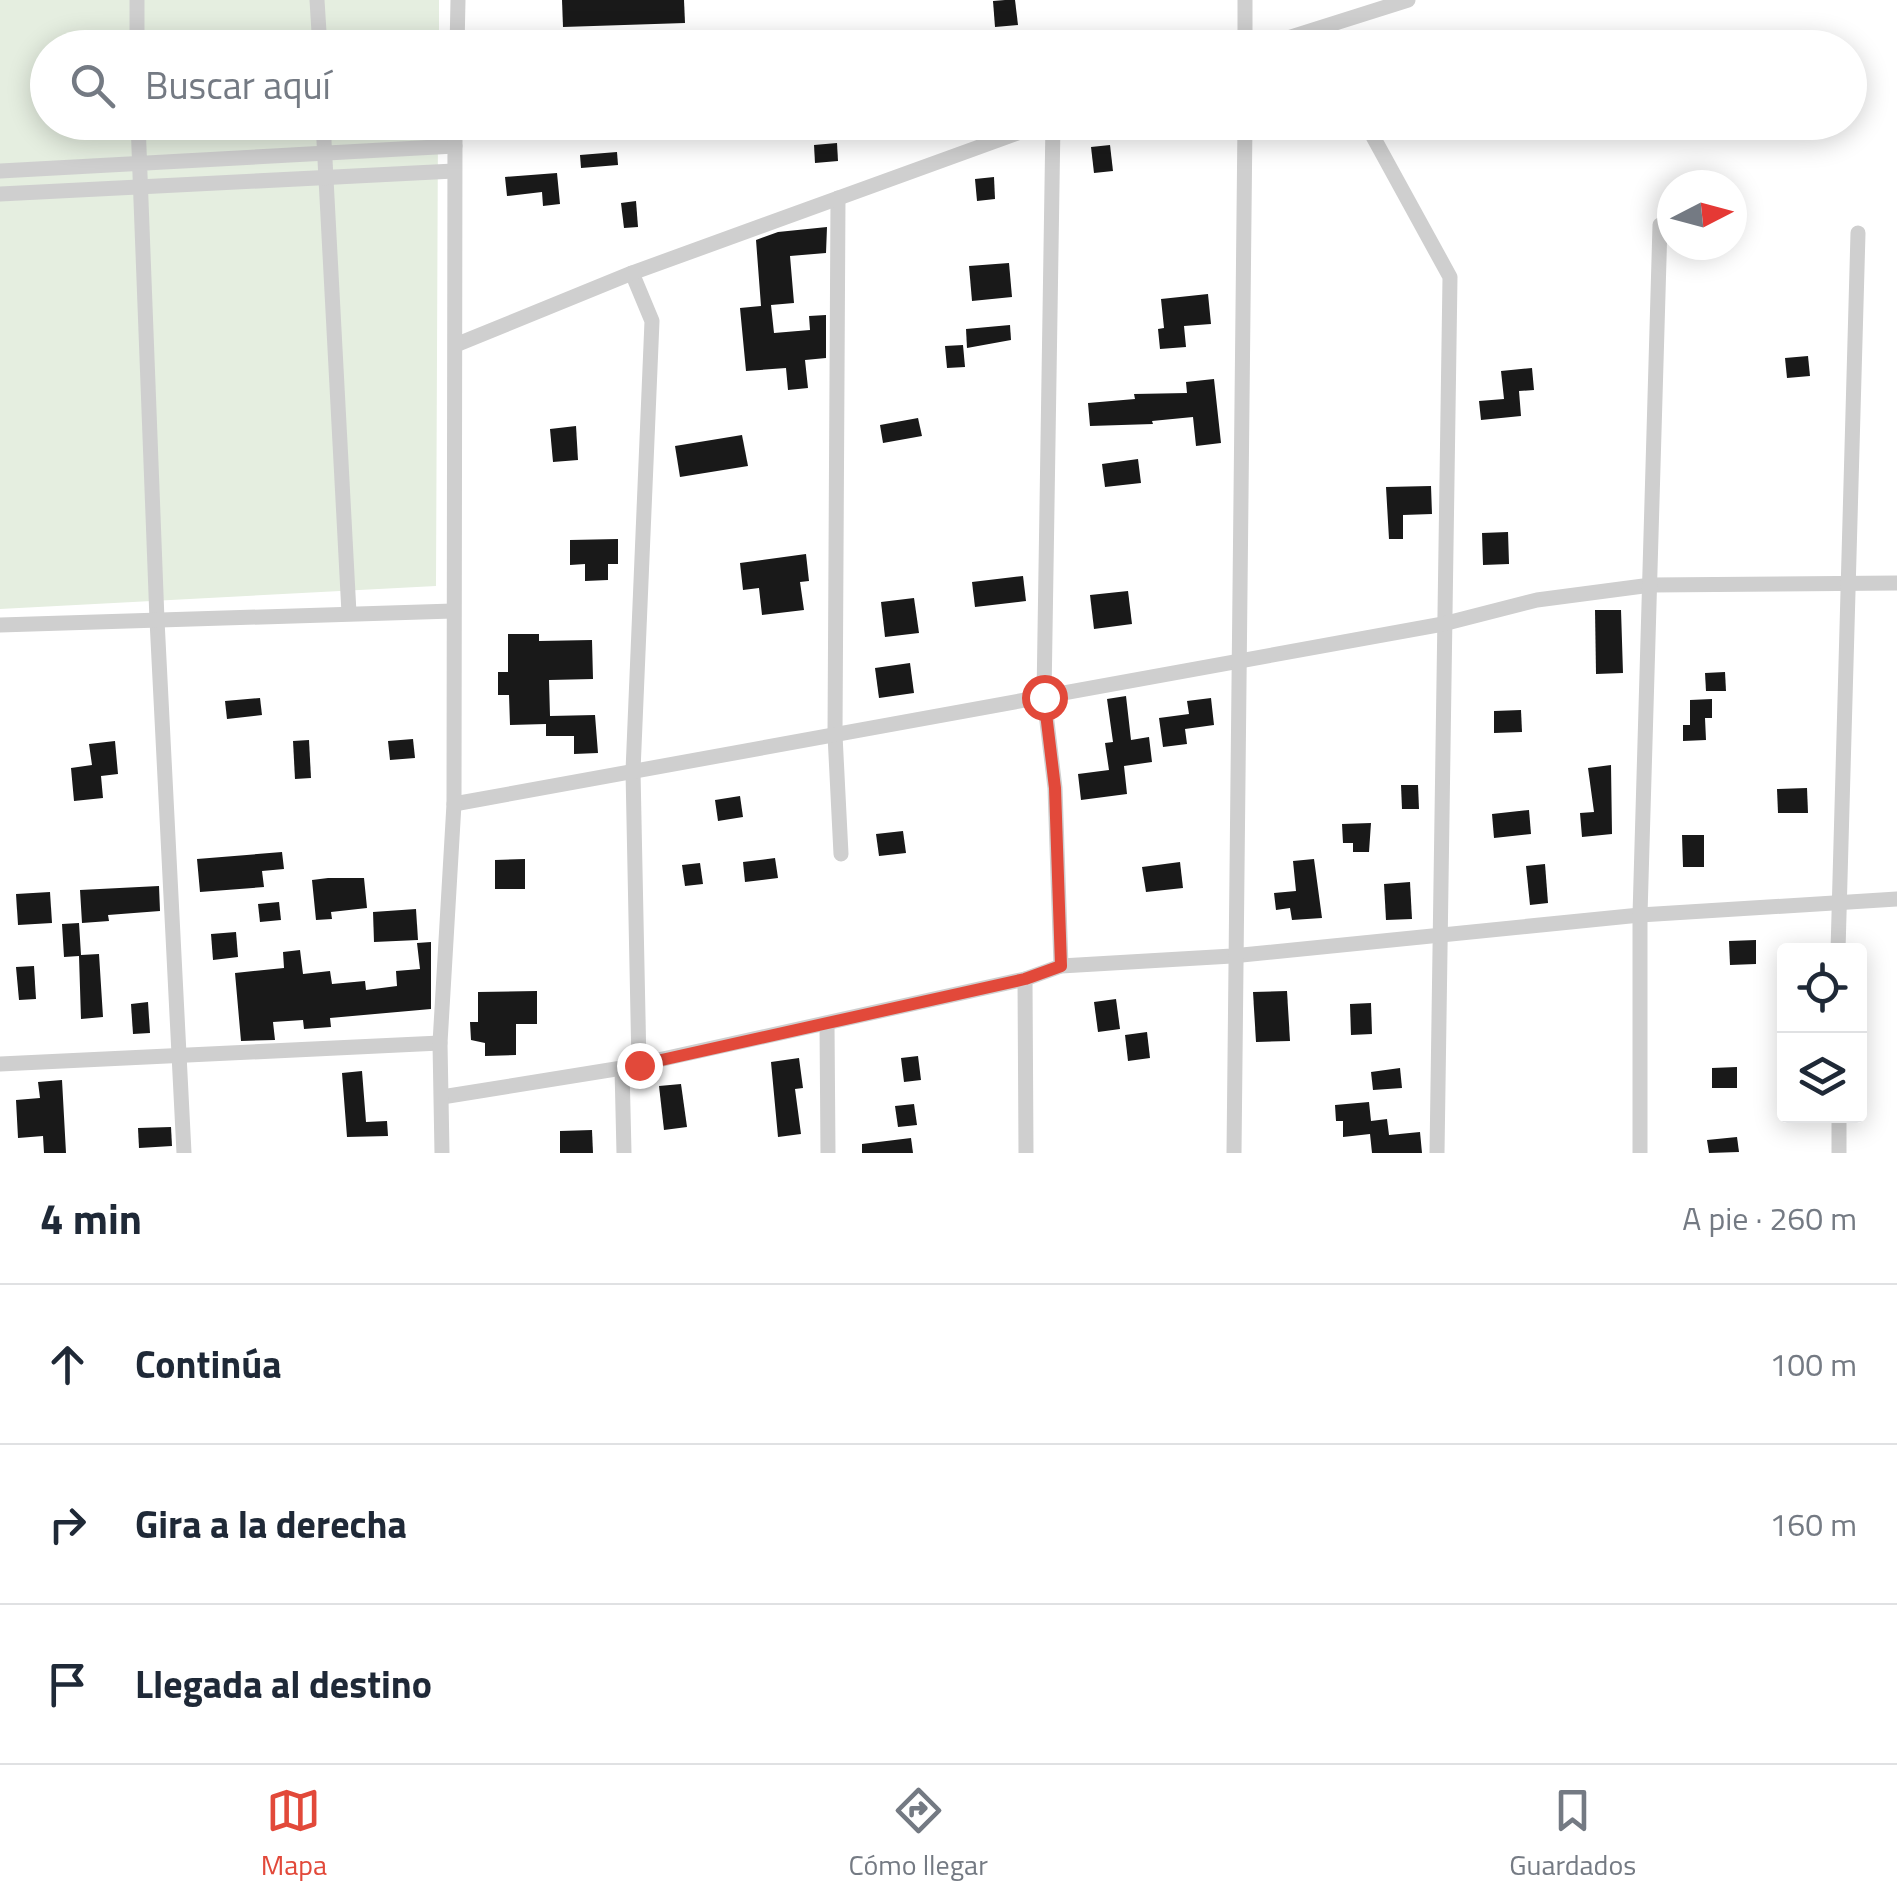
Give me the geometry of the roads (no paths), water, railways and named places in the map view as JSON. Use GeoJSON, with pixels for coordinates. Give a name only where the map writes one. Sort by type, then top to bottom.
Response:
{"type":"FeatureCollection","features":[{"type":"Feature","properties":{"kind":"street"},"geometry":{"type":"LineString","coordinates":[[137,0],[138,30]]}},
{"type":"Feature","properties":{"kind":"street"},"geometry":{"type":"LineString","coordinates":[[317,0],[319,30]]}},
{"type":"Feature","properties":{"kind":"street"},"geometry":{"type":"LineString","coordinates":[[457,30],[458,0]]}},
{"type":"Feature","properties":{"kind":"street"},"geometry":{"type":"LineString","coordinates":[[1245,0],[1245,30]]}},
{"type":"Feature","properties":{"kind":"street"},"geometry":{"type":"LineString","coordinates":[[1314,30],[1408,0]]}},
{"type":"Feature","properties":{"kind":"street"},"geometry":{"type":"LineString","coordinates":[[138,140],[156,620],[184,1153]]}},
{"type":"Feature","properties":{"kind":"street"},"geometry":{"type":"LineString","coordinates":[[325,140],[349,613]]}},
{"type":"Feature","properties":{"kind":"street"},"geometry":{"type":"LineString","coordinates":[[442,1153],[440,1043],[454,804],[458,344],[455,140]]}},
{"type":"Feature","properties":{"kind":"street"},"geometry":{"type":"LineString","coordinates":[[458,344],[632,274],[1000,140]]}},
{"type":"Feature","properties":{"kind":"street"},"geometry":{"type":"LineString","coordinates":[[1050,140],[1044,697],[1055,788],[1061,966]]}},
{"type":"Feature","properties":{"kind":"street"},"geometry":{"type":"LineString","coordinates":[[1234,1153],[1232,956],[1240,662],[1245,140]]}},
{"type":"Feature","properties":{"kind":"street"},"geometry":{"type":"LineString","coordinates":[[1375,140],[1450,277],[1437,933],[1437,1153]]}},
{"type":"Feature","properties":{"kind":"street"},"geometry":{"type":"LineString","coordinates":[[0,171],[455,146]]}},
{"type":"Feature","properties":{"kind":"street"},"geometry":{"type":"LineString","coordinates":[[0,194],[454,172]]}},
{"type":"Feature","properties":{"kind":"street"},"geometry":{"type":"LineString","coordinates":[[838,198],[836,735],[841,854]]}},
{"type":"Feature","properties":{"kind":"street"},"geometry":{"type":"LineString","coordinates":[[1838,943],[1858,233]]}},
{"type":"Feature","properties":{"kind":"street"},"geometry":{"type":"LineString","coordinates":[[1640,1153],[1640,915],[1659,260]]}},
{"type":"Feature","properties":{"kind":"street"},"geometry":{"type":"LineString","coordinates":[[632,274],[652,322],[632,771],[639,1065]]}},
{"type":"Feature","properties":{"kind":"street"},"geometry":{"type":"LineString","coordinates":[[454,804],[1443,624],[1538,600],[1650,585],[1897,582]]}},
{"type":"Feature","properties":{"kind":"street"},"geometry":{"type":"LineString","coordinates":[[0,625],[453,611]]}},
{"type":"Feature","properties":{"kind":"street"},"geometry":{"type":"LineString","coordinates":[[442,1096],[639,1065],[1025,979],[1061,966],[1232,956],[1640,915],[1897,899]]}},
{"type":"Feature","properties":{"kind":"street"},"geometry":{"type":"LineString","coordinates":[[1025,979],[1026,1153]]}},
{"type":"Feature","properties":{"kind":"street"},"geometry":{"type":"LineString","coordinates":[[827,1024],[828,1153]]}},
{"type":"Feature","properties":{"kind":"street"},"geometry":{"type":"LineString","coordinates":[[0,1064],[440,1043]]}},
{"type":"Feature","properties":{"kind":"street"},"geometry":{"type":"LineString","coordinates":[[622,1068],[624,1153]]}},
{"type":"Feature","properties":{"kind":"street"},"geometry":{"type":"LineString","coordinates":[[1839,1123],[1839,1153]]}}]}
